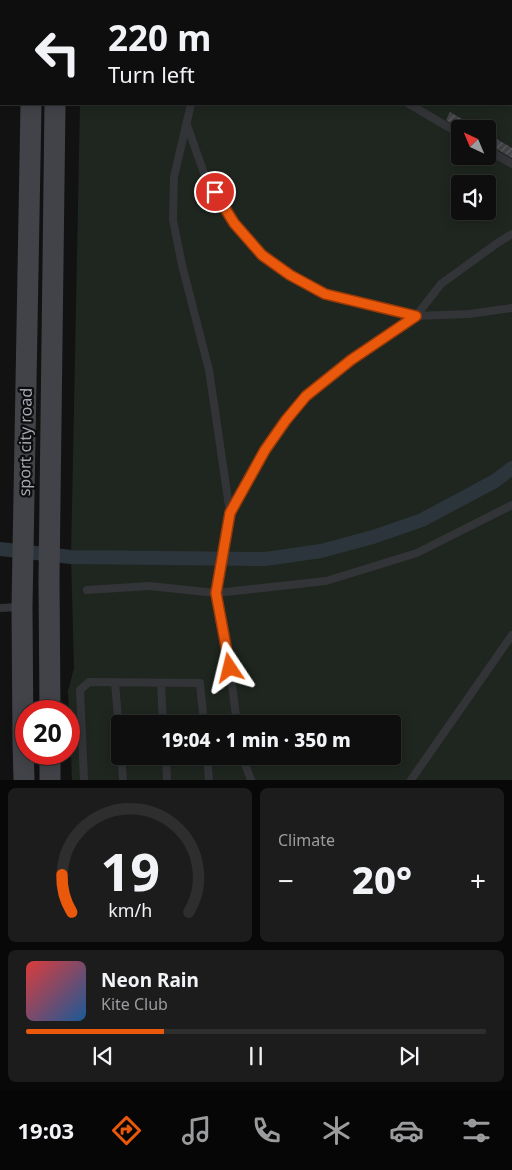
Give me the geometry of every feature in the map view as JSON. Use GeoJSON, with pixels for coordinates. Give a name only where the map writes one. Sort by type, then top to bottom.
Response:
{"type":"FeatureCollection","features":[{"type":"Feature","properties":{"kind":"main road","name":"sport city road"},"geometry":{"type":"LineString","coordinates":[[24,780],[22,579],[31,105]]}},
{"type":"Feature","properties":{"kind":"main road","name":"sport city road"},"geometry":{"type":"LineString","coordinates":[[50,700],[48,580],[55,105]]}},
{"type":"Feature","properties":{"kind":"main road"},"geometry":{"type":"LineString","coordinates":[[29,245],[53,244]]}},
{"type":"Feature","properties":{"kind":"main road"},"geometry":{"type":"LineString","coordinates":[[22,682],[49,679]]}},
{"type":"Feature","properties":{"kind":"main road"},"geometry":{"type":"LineString","coordinates":[[50,765],[50,780]]}},
{"type":"Feature","properties":{"kind":"lane"},"geometry":{"type":"LineString","coordinates":[[191,105],[174,177],[173,220],[182,265],[209,370],[230,513]]}},
{"type":"Feature","properties":{"kind":"lane"},"geometry":{"type":"LineString","coordinates":[[411,105],[451,129]]}},
{"type":"Feature","properties":{"kind":"lane"},"geometry":{"type":"LineString","coordinates":[[187,125],[205,176],[234,223],[262,255],[290,275],[325,294],[416,316],[469,314],[512,308]]}},
{"type":"Feature","properties":{"kind":"lane"},"geometry":{"type":"LineString","coordinates":[[496,155],[512,164]]}},
{"type":"Feature","properties":{"kind":"lane"},"geometry":{"type":"LineString","coordinates":[[236,715],[230,668],[216,593],[230,513],[265,450],[306,396],[351,360],[416,316],[441,284],[512,234]]}},
{"type":"Feature","properties":{"kind":"lane"},"geometry":{"type":"LineString","coordinates":[[87,590],[149,586],[216,593],[326,581],[417,553],[512,504]]}},
{"type":"Feature","properties":{"kind":"lane"},"geometry":{"type":"LineString","coordinates":[[0,608],[22,607]]}},
{"type":"Feature","properties":{"kind":"lane"},"geometry":{"type":"LineString","coordinates":[[411,780],[512,635]]}},
{"type":"Feature","properties":{"kind":"lane"},"geometry":{"type":"LineString","coordinates":[[84,780],[80,690],[89,682],[200,683],[203,715]]}},
{"type":"Feature","properties":{"kind":"lane"},"geometry":{"type":"LineString","coordinates":[[115,682],[118,715]]}},
{"type":"Feature","properties":{"kind":"lane"},"geometry":{"type":"LineString","coordinates":[[160,683],[162,715]]}},
{"type":"Feature","properties":{"kind":"lane"},"geometry":{"type":"LineString","coordinates":[[122,765],[123,780]]}},
{"type":"Feature","properties":{"kind":"lane"},"geometry":{"type":"LineString","coordinates":[[166,765],[167,780]]}},
{"type":"Feature","properties":{"kind":"lane"},"geometry":{"type":"LineString","coordinates":[[208,765],[209,780]]}},
{"type":"Feature","properties":{"kind":"lane"},"geometry":{"type":"LineString","coordinates":[[245,765],[250,780]]}},
{"type":"Feature","properties":{"kind":"shaded area"},"geometry":{"type":"Polygon","coordinates":[[[80,105],[512,105],[512,780],[72,780],[71,765],[80,765],[80,700],[68,700],[68,691],[74,668],[71,557],[80,105]]]}},
{"type":"Feature","properties":{"kind":"building"},"geometry":{"type":"Polygon","coordinates":[[[450,112],[464,120],[451,120],[451,123],[446,120],[450,112]]]}},
{"type":"Feature","properties":{"kind":"building"},"geometry":{"type":"Polygon","coordinates":[[[496,139],[512,148],[512,158],[496,149],[496,139]]]}},
{"type":"Feature","properties":{"kind":"waterway"},"geometry":{"type":"LineString","coordinates":[[0,549],[71,557],[265,559],[321,551],[373,537],[422,520],[495,481],[512,468]]}},
{"type":"Feature","properties":{"kind":"route"},"geometry":{"type":"LineString","coordinates":[[215,192],[234,223],[262,255],[290,275],[325,294],[416,316],[351,360],[306,396],[265,450],[230,513],[216,593],[230,668]]}}]}
